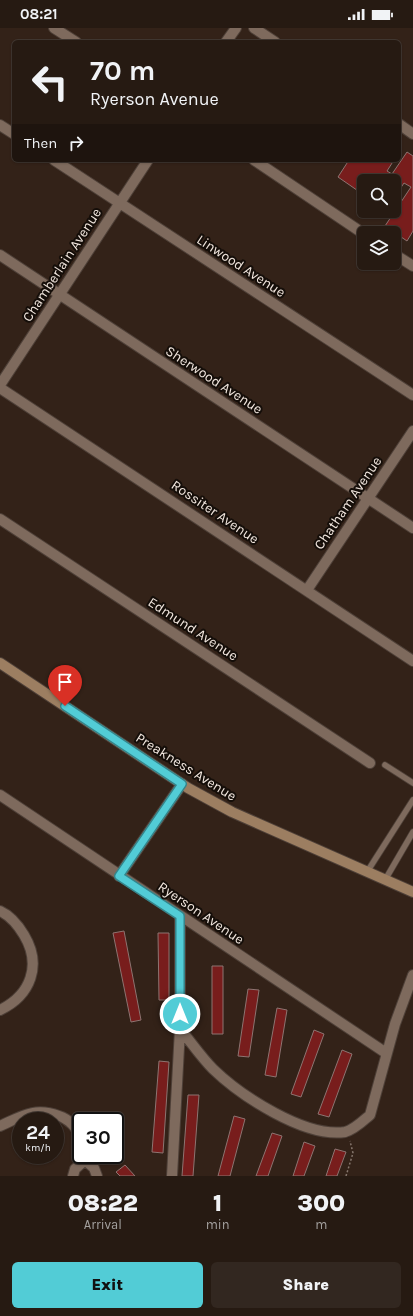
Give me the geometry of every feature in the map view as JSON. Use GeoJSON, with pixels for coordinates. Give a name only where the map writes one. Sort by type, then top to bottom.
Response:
{"type":"FeatureCollection","features":[{"type":"Feature","properties":{"kind":"main road","name":"Preakness Avenue"},"geometry":{"type":"LineString","coordinates":[[0,663],[182,784],[232,812],[413,892]]}},
{"type":"Feature","properties":{"kind":"street"},"geometry":{"type":"LineString","coordinates":[[54,28],[73,40]]}},
{"type":"Feature","properties":{"kind":"street"},"geometry":{"type":"LineString","coordinates":[[227,40],[236,28]]}},
{"type":"Feature","properties":{"kind":"street"},"geometry":{"type":"LineString","coordinates":[[254,28],[272,40]]}},
{"type":"Feature","properties":{"kind":"street"},"geometry":{"type":"LineString","coordinates":[[0,125],[12,133]]}},
{"type":"Feature","properties":{"kind":"street"},"geometry":{"type":"LineString","coordinates":[[401,125],[413,134]]}},
{"type":"Feature","properties":{"kind":"street","name":"Linwood Avenue"},"geometry":{"type":"LineString","coordinates":[[57,162],[413,395]]}},
{"type":"Feature","properties":{"kind":"street","name":"Chamberlain Avenue"},"geometry":{"type":"LineString","coordinates":[[0,385],[147,162]]}},
{"type":"Feature","properties":{"kind":"street"},"geometry":{"type":"LineString","coordinates":[[257,162],[357,229]]}},
{"type":"Feature","properties":{"kind":"street","name":"Sherwood Avenue"},"geometry":{"type":"LineString","coordinates":[[0,255],[413,528]]}},
{"type":"Feature","properties":{"kind":"street"},"geometry":{"type":"LineString","coordinates":[[401,258],[413,266]]}},
{"type":"Feature","properties":{"kind":"street","name":"Rossiter Avenue"},"geometry":{"type":"LineString","coordinates":[[0,388],[413,661]]}},
{"type":"Feature","properties":{"kind":"street","name":"Chatham Avenue"},"geometry":{"type":"LineString","coordinates":[[307,590],[413,430]]}},
{"type":"Feature","properties":{"kind":"street","name":"Edmund Avenue"},"geometry":{"type":"LineString","coordinates":[[0,519],[370,763]]}},
{"type":"Feature","properties":{"kind":"street"},"geometry":{"type":"LineString","coordinates":[[119,876],[182,784]]}},
{"type":"Feature","properties":{"kind":"street","name":"Ryerson Avenue"},"geometry":{"type":"LineString","coordinates":[[0,795],[119,876],[386,1053]]}},
{"type":"Feature","properties":{"kind":"street"},"geometry":{"type":"LineString","coordinates":[[0,911],[10,917],[21,929],[28,941],[32,963],[31,977],[25,990],[14,1001],[0,1010]]}},
{"type":"Feature","properties":{"kind":"street"},"geometry":{"type":"LineString","coordinates":[[172,1176],[180,1029],[180,916]]}},
{"type":"Feature","properties":{"kind":"street"},"geometry":{"type":"LineString","coordinates":[[180,1029],[213,1068],[253,1101],[306,1128],[319,1131],[346,1132],[361,1123],[370,1115],[386,1053],[413,975]]}},
{"type":"Feature","properties":{"kind":"street"},"geometry":{"type":"LineString","coordinates":[[0,1126],[24,1115],[42,1111],[68,1120],[72,1125]]}},
{"type":"Feature","properties":{"kind":"street"},"geometry":{"type":"LineString","coordinates":[[73,1176],[75,1169],[79,1164]]}},
{"type":"Feature","properties":{"kind":"street"},"geometry":{"type":"LineString","coordinates":[[90,1164],[94,1168],[96,1176]]}},
{"type":"Feature","properties":{"kind":"lane"},"geometry":{"type":"LineString","coordinates":[[385,765],[413,783]]}},
{"type":"Feature","properties":{"kind":"lane"},"geometry":{"type":"LineString","coordinates":[[367,872],[413,800]]}},
{"type":"Feature","properties":{"kind":"lane"},"geometry":{"type":"LineString","coordinates":[[385,880],[413,832]]}},
{"type":"Feature","properties":{"kind":"path"},"geometry":{"type":"LineString","coordinates":[[346,1132],[352,1153],[346,1176]]}},
{"type":"Feature","properties":{"kind":"building"},"geometry":{"type":"Polygon","coordinates":[[[407,152],[413,156],[413,231],[407,241],[401,237],[401,226],[385,226],[390,218],[401,218],[401,202],[411,187],[404,183],[401,188],[401,174],[392,174],[407,152]]]}},
{"type":"Feature","properties":{"kind":"building"},"geometry":{"type":"Polygon","coordinates":[[[348,162],[393,162],[387,171],[392,174],[357,174],[357,190],[338,177],[348,162]]]}},
{"type":"Feature","properties":{"kind":"building"},"geometry":{"type":"Polygon","coordinates":[[[124,931],[141,1020],[131,1022],[113,933],[124,931]]]}},
{"type":"Feature","properties":{"kind":"building"},"geometry":{"type":"Polygon","coordinates":[[[158,933],[169,933],[169,1000],[159,1000],[158,933]]]}},
{"type":"Feature","properties":{"kind":"building"},"geometry":{"type":"Polygon","coordinates":[[[212,966],[223,966],[223,1034],[212,1034],[212,966]]]}},
{"type":"Feature","properties":{"kind":"building"},"geometry":{"type":"Polygon","coordinates":[[[248,989],[259,990],[249,1057],[238,1056],[248,989]]]}},
{"type":"Feature","properties":{"kind":"building"},"geometry":{"type":"Polygon","coordinates":[[[277,1008],[287,1010],[276,1077],[265,1075],[277,1008]]]}},
{"type":"Feature","properties":{"kind":"building"},"geometry":{"type":"Polygon","coordinates":[[[314,1030],[324,1034],[301,1097],[291,1094],[314,1030]]]}},
{"type":"Feature","properties":{"kind":"building"},"geometry":{"type":"Polygon","coordinates":[[[342,1050],[352,1054],[329,1117],[318,1114],[342,1050]]]}},
{"type":"Feature","properties":{"kind":"building"},"geometry":{"type":"Polygon","coordinates":[[[159,1061],[169,1062],[163,1153],[152,1152],[159,1061]]]}},
{"type":"Feature","properties":{"kind":"building"},"geometry":{"type":"Polygon","coordinates":[[[188,1095],[199,1095],[193,1176],[182,1176],[188,1095]]]}},
{"type":"Feature","properties":{"kind":"building"},"geometry":{"type":"Polygon","coordinates":[[[234,1116],[245,1119],[230,1176],[218,1176],[234,1116]]]}},
{"type":"Feature","properties":{"kind":"building"},"geometry":{"type":"Polygon","coordinates":[[[272,1133],[282,1136],[268,1176],[256,1176],[272,1133]]]}},
{"type":"Feature","properties":{"kind":"building"},"geometry":{"type":"Polygon","coordinates":[[[304,1142],[315,1146],[304,1176],[293,1176],[304,1142]]]}},
{"type":"Feature","properties":{"kind":"building"},"geometry":{"type":"Polygon","coordinates":[[[335,1149],[346,1152],[337,1176],[326,1176],[335,1149]]]}},
{"type":"Feature","properties":{"kind":"building"},"geometry":{"type":"Polygon","coordinates":[[[125,1165],[135,1176],[120,1176],[116,1172],[125,1165]]]}},
{"type":"Feature","properties":{"kind":"route"},"geometry":{"type":"LineString","coordinates":[[65,706],[182,784],[119,876],[180,916],[180,1014]]}}]}
